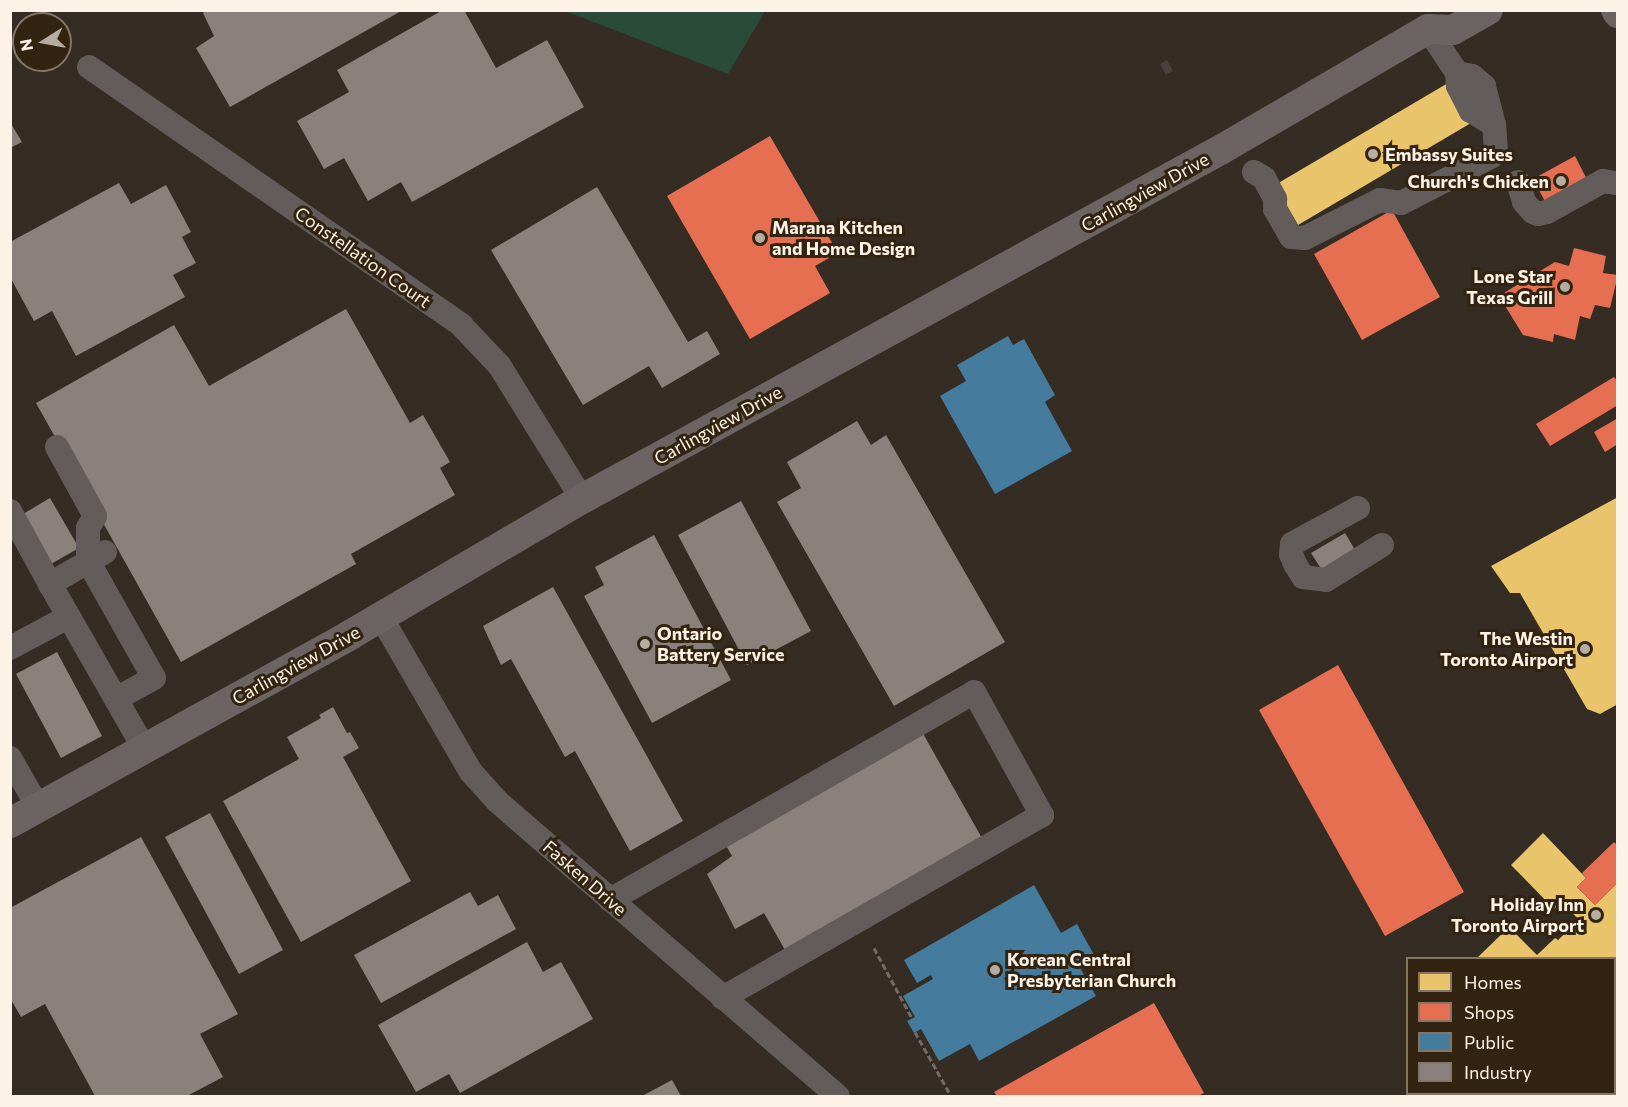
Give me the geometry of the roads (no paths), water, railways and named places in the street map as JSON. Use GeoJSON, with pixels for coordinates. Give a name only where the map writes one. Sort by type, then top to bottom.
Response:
{"type":"FeatureCollection","features":[{"type":"Feature","properties":{"kind":"main road","name":"Carlingview Drive"},"geometry":{"type":"LineString","coordinates":[[10,823],[381,617],[582,499],[1237,141],[1432,20],[1453,30],[1488,10]]}},
{"type":"Feature","properties":{"kind":"street"},"geometry":{"type":"LineString","coordinates":[[1237,141],[1254,172],[1255,183],[1265,203],[1275,209],[1291,237],[1305,238],[1380,200],[1401,203],[1492,156],[1496,151],[1494,125],[1471,111],[1458,86],[1457,73],[1432,20]]}},
{"type":"Feature","properties":{"kind":"street","name":"Constellation Court"},"geometry":{"type":"LineString","coordinates":[[89,67],[461,325],[499,365],[582,499]]}},
{"type":"Feature","properties":{"kind":"street"},"geometry":{"type":"LineString","coordinates":[[1518,182],[1524,202],[1530,210],[1538,214],[1547,212],[1603,181],[1616,183]]}},
{"type":"Feature","properties":{"kind":"street"},"geometry":{"type":"LineString","coordinates":[[57,447],[95,516],[88,528],[96,557],[154,678],[116,699]]}},
{"type":"Feature","properties":{"kind":"street"},"geometry":{"type":"LineString","coordinates":[[1358,508],[1292,544],[1291,554],[1303,577],[1326,580],[1382,545]]}},
{"type":"Feature","properties":{"kind":"street"},"geometry":{"type":"LineString","coordinates":[[10,511],[144,748]]}},
{"type":"Feature","properties":{"kind":"street"},"geometry":{"type":"LineString","coordinates":[[50,584],[96,557]]}},
{"type":"Feature","properties":{"kind":"street"},"geometry":{"type":"LineString","coordinates":[[10,648],[68,617]]}},
{"type":"Feature","properties":{"kind":"street","name":"Fasken Drive"},"geometry":{"type":"LineString","coordinates":[[381,617],[471,772],[497,801],[838,1096]]}},
{"type":"Feature","properties":{"kind":"street"},"geometry":{"type":"LineString","coordinates":[[610,900],[974,692],[1042,815],[723,998]]}},
{"type":"Feature","properties":{"kind":"street"},"geometry":{"type":"LineString","coordinates":[[10,758],[38,807]]}},
{"type":"Feature","properties":{"kind":"place","name":"Embassy Suites"},"geometry":{"type":"Point","coordinates":[1373,154]}},
{"type":"Feature","properties":{"kind":"place","name":"Church's Chicken"},"geometry":{"type":"Point","coordinates":[1561,181]}},
{"type":"Feature","properties":{"kind":"place","name":"Marana Kitchen and Home Design"},"geometry":{"type":"Point","coordinates":[760,238]}},
{"type":"Feature","properties":{"kind":"place","name":"Lone Star Texas Grill"},"geometry":{"type":"Point","coordinates":[1565,287]}},
{"type":"Feature","properties":{"kind":"place","name":"Ontario Battery Service"},"geometry":{"type":"Point","coordinates":[645,644]}},
{"type":"Feature","properties":{"kind":"place","name":"The Westin Toronto Airport"},"geometry":{"type":"Point","coordinates":[1585,649]}},
{"type":"Feature","properties":{"kind":"place","name":"Holiday Inn Toronto Airport"},"geometry":{"type":"Point","coordinates":[1596,915]}},
{"type":"Feature","properties":{"kind":"place","name":"Korean Central Presbyterian Church"},"geometry":{"type":"Point","coordinates":[995,970]}}]}
